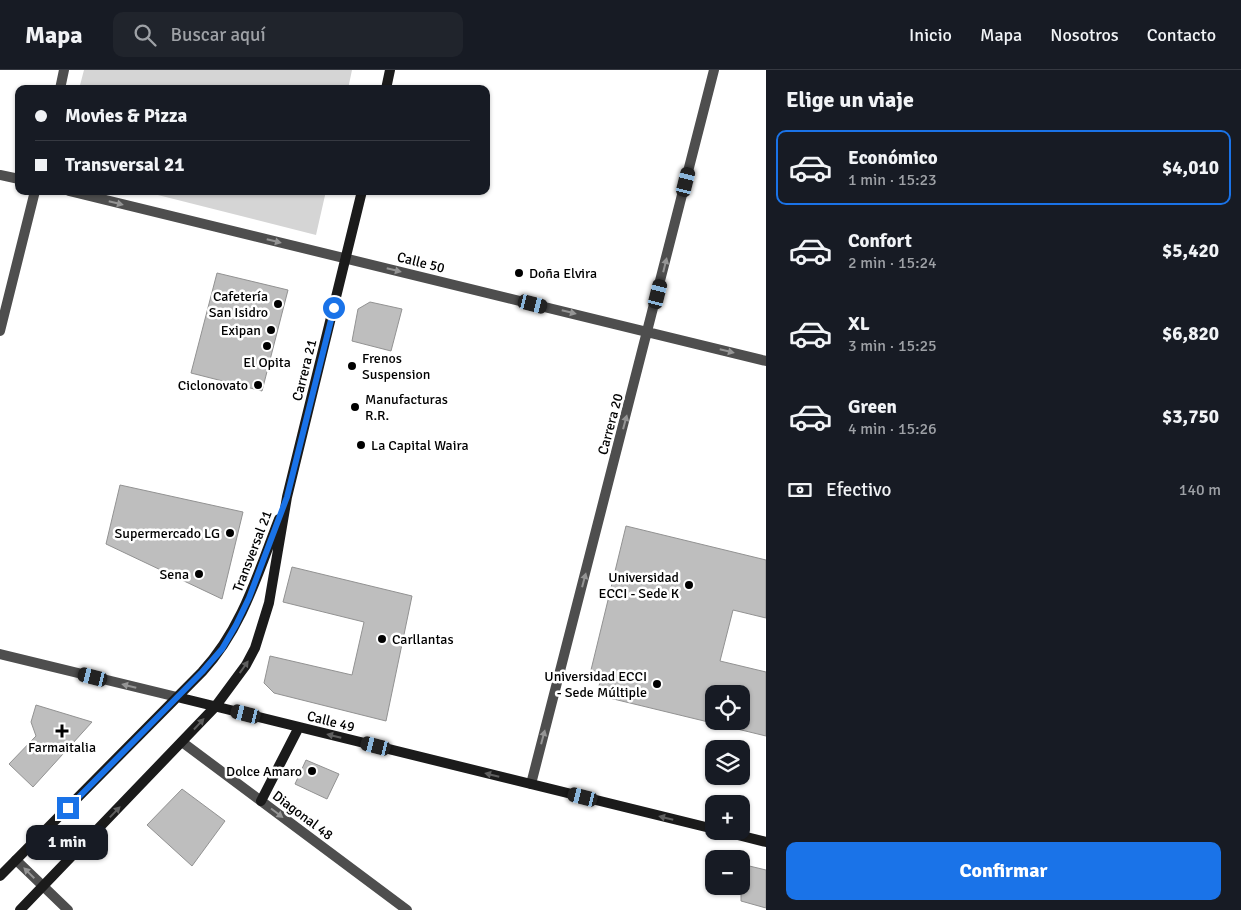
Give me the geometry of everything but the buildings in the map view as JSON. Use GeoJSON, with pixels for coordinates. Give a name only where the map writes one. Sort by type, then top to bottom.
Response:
{"type":"FeatureCollection","features":[{"type":"Feature","properties":{"kind":"street"},"geometry":{"type":"LineString","coordinates":[[61,85],[64,70]]}},
{"type":"Feature","properties":{"kind":"street"},"geometry":{"type":"LineString","coordinates":[[387,85],[390,70]]}},
{"type":"Feature","properties":{"kind":"street","name":"Carrera 20"},"geometry":{"type":"LineString","coordinates":[[531,784],[714,70]]}},
{"type":"Feature","properties":{"kind":"street"},"geometry":{"type":"LineString","coordinates":[[0,175],[15,178]]}},
{"type":"Feature","properties":{"kind":"street"},"geometry":{"type":"LineString","coordinates":[[0,331],[34,195]]}},
{"type":"Feature","properties":{"kind":"street","name":"Calle 50"},"geometry":{"type":"LineString","coordinates":[[86,195],[766,361]]}},
{"type":"Feature","properties":{"kind":"street","name":"Carrera 21"},"geometry":{"type":"LineString","coordinates":[[287,497],[361,195]]}},
{"type":"Feature","properties":{"kind":"street","name":"Transversal 21"},"geometry":{"type":"LineString","coordinates":[[0,876],[212,661],[236,625],[249,598],[287,497]]}},
{"type":"Feature","properties":{"kind":"street","name":"Transversal 21"},"geometry":{"type":"LineString","coordinates":[[20,910],[182,742],[215,706],[246,665],[261,633],[270,603],[287,497]]}},
{"type":"Feature","properties":{"kind":"street","name":"Calle 49"},"geometry":{"type":"LineString","coordinates":[[0,654],[705,827]]}},
{"type":"Feature","properties":{"kind":"street"},"geometry":{"type":"LineString","coordinates":[[261,801],[299,727]]}},
{"type":"Feature","properties":{"kind":"street","name":"Diagonal 48"},"geometry":{"type":"LineString","coordinates":[[182,742],[407,910]]}},
{"type":"Feature","properties":{"kind":"street"},"geometry":{"type":"LineString","coordinates":[[750,838],[766,842]]}},
{"type":"Feature","properties":{"kind":"street"},"geometry":{"type":"LineString","coordinates":[[16,860],[68,910]]}},
{"type":"Feature","properties":{"kind":"shaded area"},"geometry":{"type":"Polygon","coordinates":[[[84,70],[352,70],[349,85],[80,85],[84,70]]]}},
{"type":"Feature","properties":{"kind":"shaded area"},"geometry":{"type":"Polygon","coordinates":[[[158,195],[325,195],[316,235],[158,195]]]}},
{"type":"Feature","properties":{"kind":"place","name":"Doña Elvira"},"geometry":{"type":"Point","coordinates":[519,273]}},
{"type":"Feature","properties":{"kind":"place","name":"Cafetería San Isidro"},"geometry":{"type":"Point","coordinates":[278,304]}},
{"type":"Feature","properties":{"kind":"place","name":"Exipan"},"geometry":{"type":"Point","coordinates":[271,330]}},
{"type":"Feature","properties":{"kind":"place","name":"El Opita"},"geometry":{"type":"Point","coordinates":[267,346]}},
{"type":"Feature","properties":{"kind":"place","name":"Frenos Suspension"},"geometry":{"type":"Point","coordinates":[352,366]}},
{"type":"Feature","properties":{"kind":"place","name":"Ciclonovato"},"geometry":{"type":"Point","coordinates":[258,385]}},
{"type":"Feature","properties":{"kind":"place","name":"Manufacturas R.R."},"geometry":{"type":"Point","coordinates":[355,407]}},
{"type":"Feature","properties":{"kind":"place","name":"La Capital Waira"},"geometry":{"type":"Point","coordinates":[361,445]}},
{"type":"Feature","properties":{"kind":"place","name":"Supermercado LG"},"geometry":{"type":"Point","coordinates":[230,533]}},
{"type":"Feature","properties":{"kind":"place","name":"Sena"},"geometry":{"type":"Point","coordinates":[199,574]}},
{"type":"Feature","properties":{"kind":"place","name":"Universidad ECCI - Sede K"},"geometry":{"type":"Point","coordinates":[689,585]}},
{"type":"Feature","properties":{"kind":"place","name":"Carllantas"},"geometry":{"type":"Point","coordinates":[382,639]}},
{"type":"Feature","properties":{"kind":"place","name":"Universidad ECCI - Sede Múltiple"},"geometry":{"type":"Point","coordinates":[657,684]}},
{"type":"Feature","properties":{"kind":"place","name":"Farmaitalia"},"geometry":{"type":"Point","coordinates":[62,731]}},
{"type":"Feature","properties":{"kind":"place","name":"Dolce Amaro"},"geometry":{"type":"Point","coordinates":[312,771]}},
{"type":"Feature","properties":{"kind":"route"},"geometry":{"type":"LineString","coordinates":[[68,808],[202,672],[222,649],[236,625],[249,598],[287,497],[334,308]]}}]}
